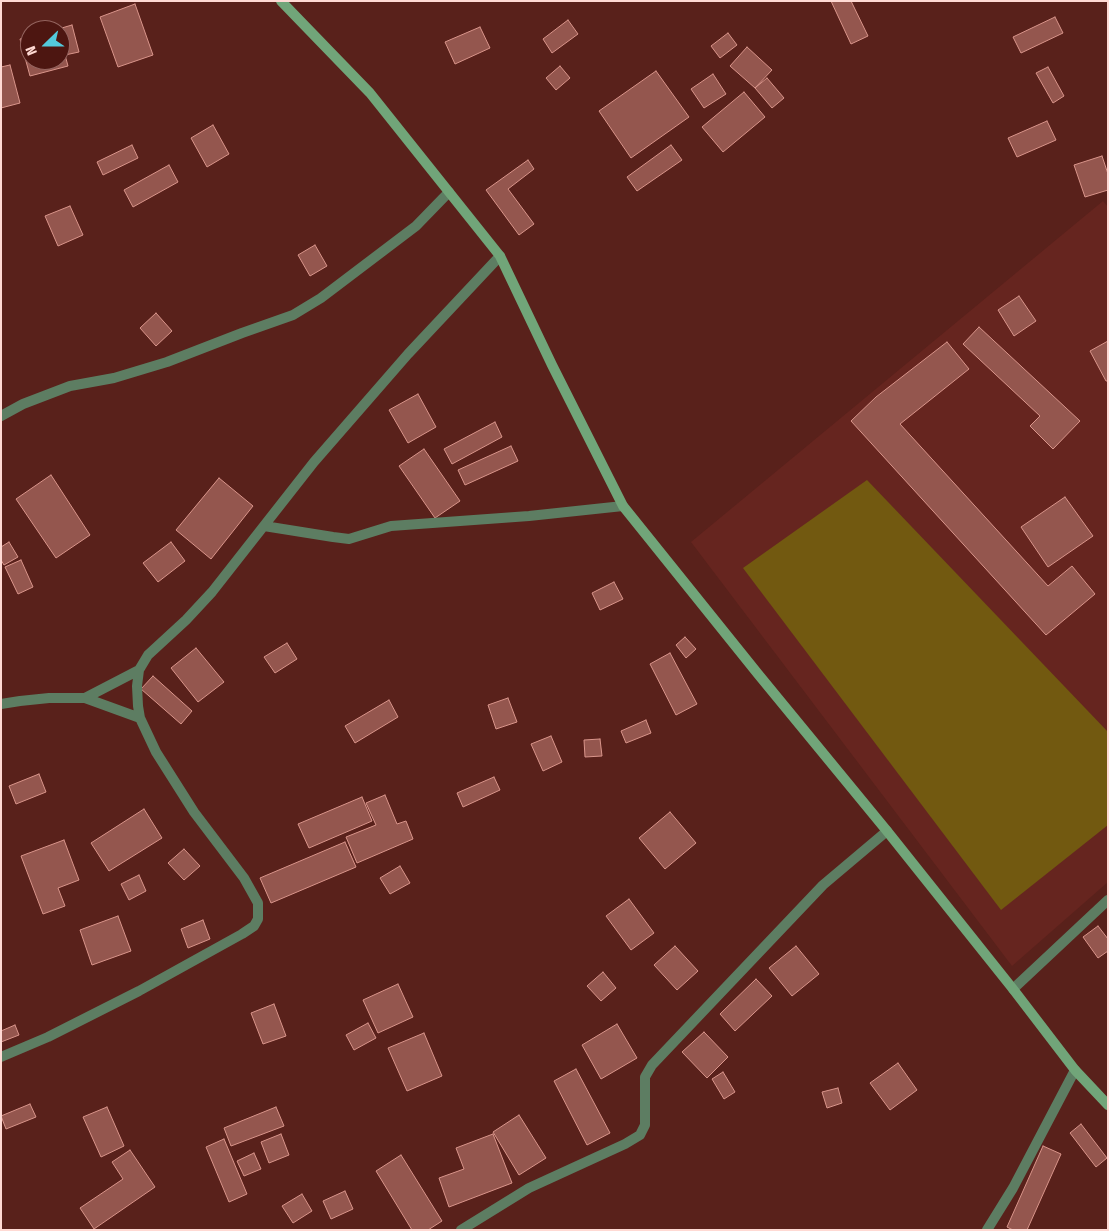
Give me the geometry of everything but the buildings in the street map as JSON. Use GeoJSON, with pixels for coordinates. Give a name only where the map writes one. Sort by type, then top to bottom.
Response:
{"type":"FeatureCollection","features":[{"type":"Feature","properties":{"kind":"main road"},"geometry":{"type":"LineString","coordinates":[[281,1],[370,93],[500,256],[623,506],[887,831],[1075,1070],[1108,1105]]}},
{"type":"Feature","properties":{"kind":"street"},"geometry":{"type":"LineString","coordinates":[[1,416],[23,404],[70,386],[114,378],[167,362],[293,315],[321,298],[416,226],[449,192]]}},
{"type":"Feature","properties":{"kind":"street"},"geometry":{"type":"LineString","coordinates":[[85,698],[138,670],[148,655],[186,620],[212,592],[314,462],[402,361],[500,256]]}},
{"type":"Feature","properties":{"kind":"street"},"geometry":{"type":"LineString","coordinates":[[264,526],[349,539],[391,526],[529,516],[623,506]]}},
{"type":"Feature","properties":{"kind":"street"},"geometry":{"type":"LineString","coordinates":[[1,1057],[48,1037],[148,986],[242,934],[254,926],[258,919],[258,903],[244,878],[194,812],[156,752],[140,718],[137,686],[138,670]]}},
{"type":"Feature","properties":{"kind":"street"},"geometry":{"type":"LineString","coordinates":[[1,704],[20,700],[85,698],[140,718]]}},
{"type":"Feature","properties":{"kind":"street"},"geometry":{"type":"LineString","coordinates":[[461,1230],[529,1188],[626,1144],[640,1135],[646,1125],[645,1077],[652,1065],[823,885],[887,831]]}},
{"type":"Feature","properties":{"kind":"street"},"geometry":{"type":"LineString","coordinates":[[1013,989],[1108,900]]}},
{"type":"Feature","properties":{"kind":"street"},"geometry":{"type":"LineString","coordinates":[[987,1230],[1013,1188],[1075,1070]]}},
{"type":"Feature","properties":{"kind":"shaded area"},"geometry":{"type":"Polygon","coordinates":[[[1103,201],[1108,207],[1108,882],[1012,966],[691,542],[1103,201]]]}},
{"type":"Feature","properties":{"kind":"shaded area"},"geometry":{"type":"Polygon","coordinates":[[[867,480],[1108,732],[1108,825],[1001,910],[743,568],[867,480]]]}}]}
